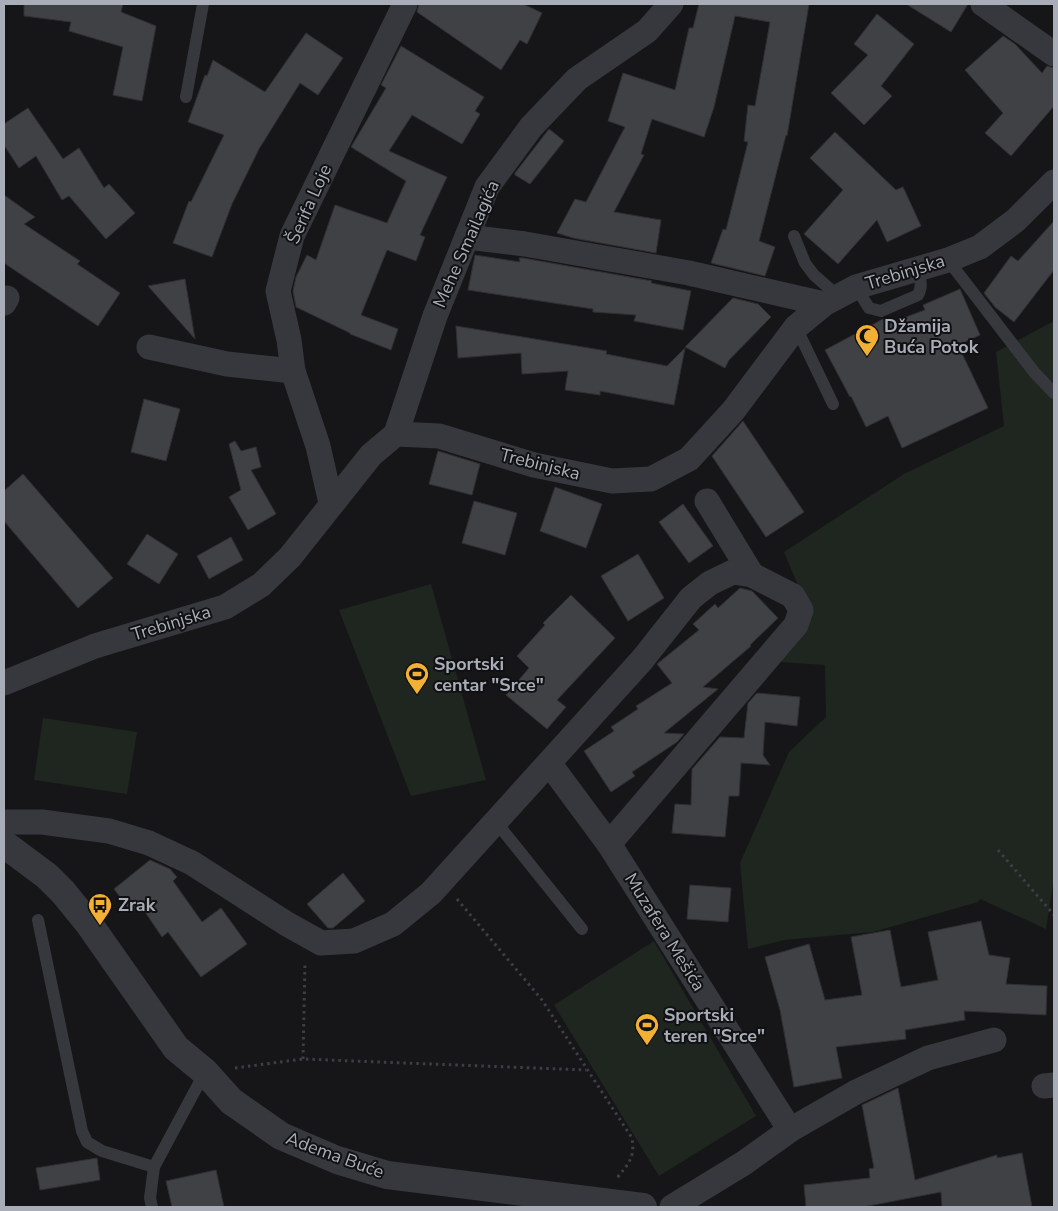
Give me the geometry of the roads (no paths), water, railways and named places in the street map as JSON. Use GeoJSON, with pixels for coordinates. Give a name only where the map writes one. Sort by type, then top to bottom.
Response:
{"type":"FeatureCollection","features":[{"type":"Feature","properties":{"kind":"street","name":"Šerifa Loje"},"geometry":{"type":"LineString","coordinates":[[331,503],[318,446],[293,371],[289,340],[278,291],[292,236],[405,4]]}},
{"type":"Feature","properties":{"kind":"street","name":"Mehe Smailagića"},"geometry":{"type":"LineString","coordinates":[[396,434],[435,316],[487,187],[531,127],[577,79],[647,31],[671,4]]}},
{"type":"Feature","properties":{"kind":"street"},"geometry":{"type":"LineString","coordinates":[[983,4],[1054,54]]}},
{"type":"Feature","properties":{"kind":"street","name":"Trebinjska"},"geometry":{"type":"LineString","coordinates":[[4,683],[95,646],[225,607],[261,585],[284,563],[371,455],[396,434],[439,436],[534,464],[612,481],[651,479],[689,459],[733,411],[796,327],[839,296],[948,260],[980,247],[1016,220],[1054,182]]}},
{"type":"Feature","properties":{"kind":"street"},"geometry":{"type":"LineString","coordinates":[[467,237],[525,244],[690,273],[839,296]]}},
{"type":"Feature","properties":{"kind":"street"},"geometry":{"type":"LineString","coordinates":[[149,347],[227,364],[293,371]]}},
{"type":"Feature","properties":{"kind":"street"},"geometry":{"type":"LineString","coordinates":[[707,501],[752,575]]}},
{"type":"Feature","properties":{"kind":"street"},"geometry":{"type":"LineString","coordinates":[[4,822],[42,822],[109,830],[149,843],[192,863],[287,924],[321,943],[354,941],[393,924],[425,898],[442,881],[642,660],[691,598],[710,583],[733,572],[752,575],[793,596],[801,610],[796,625],[609,844]]}},
{"type":"Feature","properties":{"kind":"street","name":"Muzafera Mešića"},"geometry":{"type":"LineString","coordinates":[[549,764],[609,844],[790,1130]]}},
{"type":"Feature","properties":{"kind":"street","name":"Adema Buće"},"geometry":{"type":"LineString","coordinates":[[4,844],[47,876],[63,892],[89,924],[176,1048],[205,1072],[231,1101],[281,1136],[337,1160],[387,1175],[643,1207]]}},
{"type":"Feature","properties":{"kind":"street"},"geometry":{"type":"LineString","coordinates":[[672,1207],[744,1163],[790,1130],[856,1092],[928,1058],[994,1040]]}},
{"type":"Feature","properties":{"kind":"lane"},"geometry":{"type":"LineString","coordinates":[[186,97],[203,4]]}},
{"type":"Feature","properties":{"kind":"lane"},"geometry":{"type":"LineString","coordinates":[[794,236],[805,263],[814,275],[839,296]]}},
{"type":"Feature","properties":{"kind":"lane"},"geometry":{"type":"LineString","coordinates":[[948,260],[1034,372],[1054,393]]}},
{"type":"Feature","properties":{"kind":"lane"},"geometry":{"type":"LineString","coordinates":[[796,327],[833,404]]}},
{"type":"Feature","properties":{"kind":"lane"},"geometry":{"type":"LineString","coordinates":[[496,822],[582,929]]}},
{"type":"Feature","properties":{"kind":"lane"},"geometry":{"type":"LineString","coordinates":[[38,920],[82,1131],[88,1142],[102,1151],[154,1167]]}},
{"type":"Feature","properties":{"kind":"lane"},"geometry":{"type":"LineString","coordinates":[[152,1207],[150,1198],[154,1167],[205,1072]]}},
{"type":"Feature","properties":{"kind":"place","name":"Džamija Buća Potok"},"geometry":{"type":"Point","coordinates":[867,357]}},
{"type":"Feature","properties":{"kind":"place","name":"Sportski centar \"Srce\""},"geometry":{"type":"Point","coordinates":[417,695]}},
{"type":"Feature","properties":{"kind":"place","name":"Zrak"},"geometry":{"type":"Point","coordinates":[100,926]}},
{"type":"Feature","properties":{"kind":"place","name":"Sportski teren \"Srce\""},"geometry":{"type":"Point","coordinates":[647,1046]}}]}
